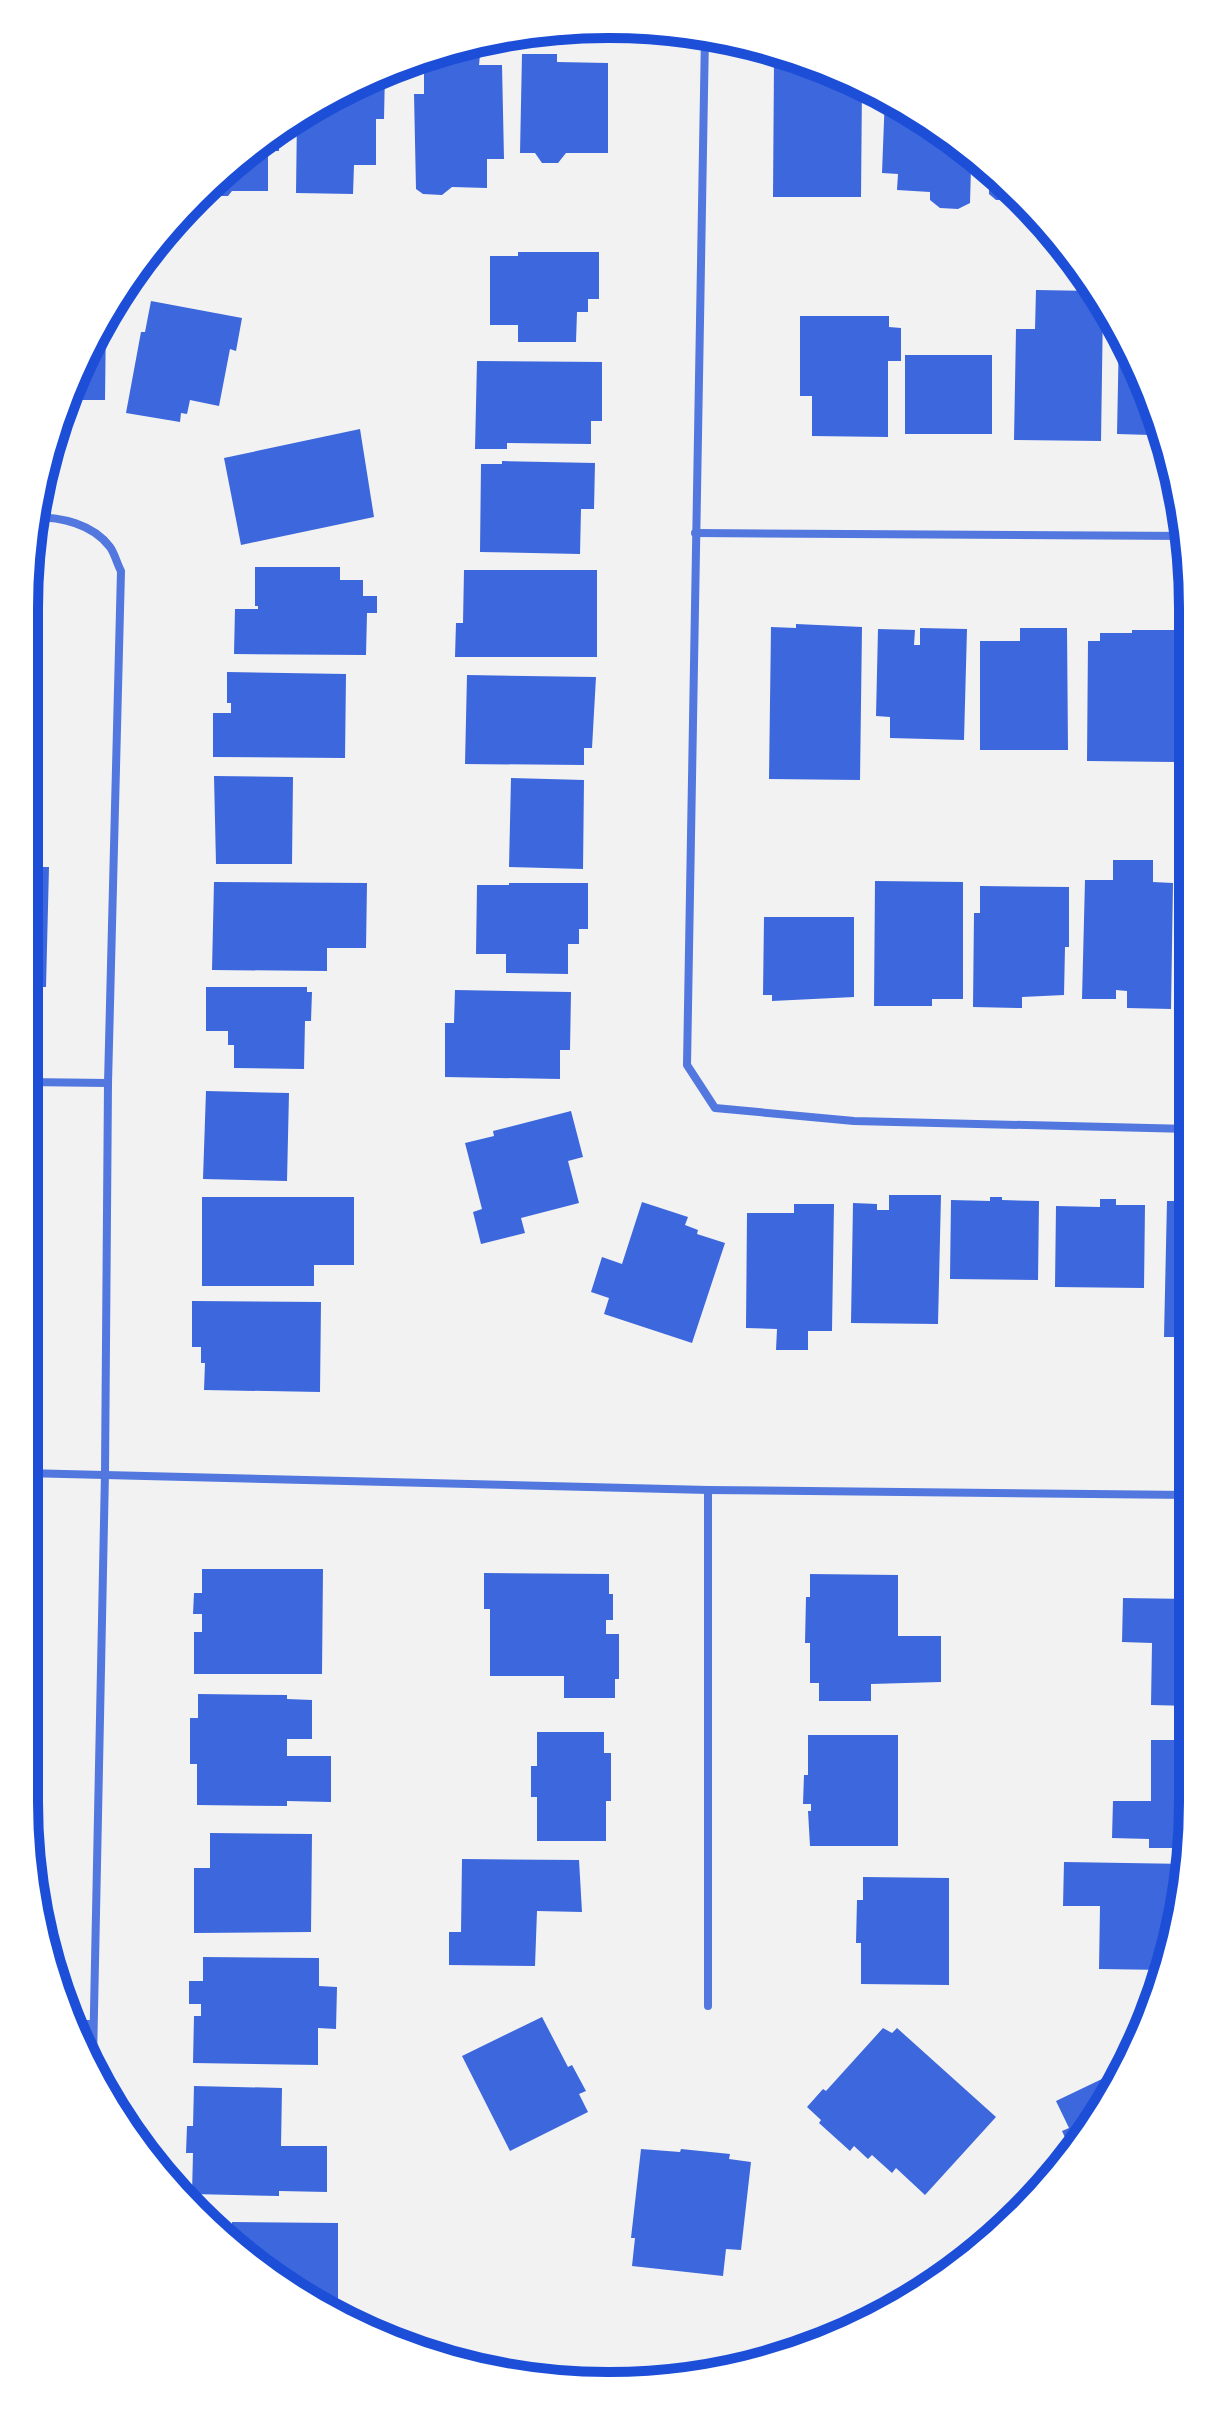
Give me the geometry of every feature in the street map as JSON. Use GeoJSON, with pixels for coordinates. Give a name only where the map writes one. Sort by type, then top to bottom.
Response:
{"type":"FeatureCollection","features":[{"type":"Feature","properties":{"kind":"street"},"geometry":{"type":"LineString","coordinates":[[705,47],[687,1065],[715,1108],[854,1121],[1179,1129]]}},
{"type":"Feature","properties":{"kind":"street"},"geometry":{"type":"LineString","coordinates":[[46,517],[55,517],[90,529],[110,548],[121,571],[108,1083],[105,1473],[93,2046]]}},
{"type":"Feature","properties":{"kind":"street"},"geometry":{"type":"LineString","coordinates":[[695,533],[1174,536]]}},
{"type":"Feature","properties":{"kind":"street"},"geometry":{"type":"LineString","coordinates":[[38,1082],[108,1083]]}},
{"type":"Feature","properties":{"kind":"street"},"geometry":{"type":"LineString","coordinates":[[38,1473],[708,1490],[1179,1495]]}},
{"type":"Feature","properties":{"kind":"street"},"geometry":{"type":"LineString","coordinates":[[708,1490],[708,2006]]}},
{"type":"Feature","properties":{"kind":"street"},"geometry":{"type":"LineString","coordinates":[[83,2024],[93,2024]]}},
{"type":"Feature","properties":{"kind":"building"},"geometry":{"type":"Polygon","coordinates":[[[522,54],[557,54],[557,62],[608,63],[608,153],[566,153],[558,163],[542,163],[535,153],[520,153],[522,54]]]}},
{"type":"Feature","properties":{"kind":"building"},"geometry":{"type":"Polygon","coordinates":[[[470,55],[480,55],[479,65],[502,65],[504,159],[487,159],[487,188],[452,187],[442,195],[423,194],[416,189],[414,94],[424,94],[424,68],[470,55]]]}},
{"type":"Feature","properties":{"kind":"building"},"geometry":{"type":"Polygon","coordinates":[[[774,63],[827,81],[862,97],[861,197],[773,197],[774,63]]]}},
{"type":"Feature","properties":{"kind":"building"},"geometry":{"type":"Polygon","coordinates":[[[385,83],[384,119],[376,119],[376,165],[354,165],[353,194],[296,193],[297,131],[323,114],[385,83]]]}},
{"type":"Feature","properties":{"kind":"building"},"geometry":{"type":"Polygon","coordinates":[[[884,109],[971,168],[970,203],[958,209],[940,208],[930,200],[930,192],[897,190],[898,174],[882,173],[884,109]]]}},
{"type":"Feature","properties":{"kind":"building"},"geometry":{"type":"Polygon","coordinates":[[[279,143],[279,151],[268,151],[279,143]]]}},
{"type":"Feature","properties":{"kind":"building"},"geometry":{"type":"Polygon","coordinates":[[[268,151],[268,191],[232,191],[228,196],[215,196],[268,151]]]}},
{"type":"Feature","properties":{"kind":"building"},"geometry":{"type":"Polygon","coordinates":[[[989,184],[1007,200],[996,200],[989,194],[989,184]]]}},
{"type":"Feature","properties":{"kind":"building"},"geometry":{"type":"Polygon","coordinates":[[[518,252],[599,252],[599,299],[588,299],[588,312],[577,312],[576,342],[518,342],[518,325],[490,325],[490,256],[518,256],[518,252]]]}},
{"type":"Feature","properties":{"kind":"building"},"geometry":{"type":"Polygon","coordinates":[[[1036,290],[1082,291],[1103,323],[1101,441],[1014,440],[1016,329],[1035,329],[1036,290]]]}},
{"type":"Feature","properties":{"kind":"building"},"geometry":{"type":"Polygon","coordinates":[[[151,301],[242,318],[236,351],[230,349],[219,406],[190,400],[187,414],[181,413],[180,422],[126,413],[141,332],[145,332],[151,301]]]}},
{"type":"Feature","properties":{"kind":"building"},"geometry":{"type":"Polygon","coordinates":[[[800,316],[889,316],[889,327],[901,328],[901,361],[888,361],[888,437],[812,436],[812,396],[800,396],[800,316]]]}},
{"type":"Feature","properties":{"kind":"building"},"geometry":{"type":"Polygon","coordinates":[[[106,339],[105,400],[77,400],[106,339]]]}},
{"type":"Feature","properties":{"kind":"building"},"geometry":{"type":"Polygon","coordinates":[[[1119,353],[1136,390],[1151,435],[1117,434],[1119,353]]]}},
{"type":"Feature","properties":{"kind":"building"},"geometry":{"type":"Polygon","coordinates":[[[905,355],[992,355],[992,434],[905,434],[905,355]]]}},
{"type":"Feature","properties":{"kind":"building"},"geometry":{"type":"Polygon","coordinates":[[[477,361],[602,362],[602,421],[591,421],[591,444],[507,443],[507,449],[475,449],[477,361]]]}},
{"type":"Feature","properties":{"kind":"building"},"geometry":{"type":"Polygon","coordinates":[[[360,429],[374,517],[241,545],[224,458],[360,429]]]}},
{"type":"Feature","properties":{"kind":"building"},"geometry":{"type":"Polygon","coordinates":[[[502,461],[595,463],[594,509],[581,509],[580,554],[480,552],[481,464],[502,464],[502,461]]]}},
{"type":"Feature","properties":{"kind":"building"},"geometry":{"type":"Polygon","coordinates":[[[255,567],[340,567],[340,580],[363,580],[363,596],[377,596],[377,613],[367,613],[366,655],[234,654],[235,609],[258,609],[255,606],[255,567]]]}},
{"type":"Feature","properties":{"kind":"building"},"geometry":{"type":"Polygon","coordinates":[[[464,570],[597,570],[597,657],[455,657],[456,623],[463,623],[464,570]]]}},
{"type":"Feature","properties":{"kind":"building"},"geometry":{"type":"Polygon","coordinates":[[[796,624],[862,627],[860,780],[769,779],[771,627],[796,628],[796,624]]]}},
{"type":"Feature","properties":{"kind":"building"},"geometry":{"type":"Polygon","coordinates":[[[920,628],[967,629],[964,740],[890,738],[890,717],[876,716],[878,629],[915,630],[914,645],[920,645],[920,628]]]}},
{"type":"Feature","properties":{"kind":"building"},"geometry":{"type":"Polygon","coordinates":[[[1020,628],[1067,628],[1068,750],[980,750],[980,641],[1020,641],[1020,628]]]}},
{"type":"Feature","properties":{"kind":"building"},"geometry":{"type":"Polygon","coordinates":[[[1132,630],[1176,630],[1175,762],[1087,761],[1088,641],[1100,641],[1100,633],[1132,633],[1132,630]]]}},
{"type":"Feature","properties":{"kind":"building"},"geometry":{"type":"Polygon","coordinates":[[[227,672],[346,674],[345,758],[213,757],[213,713],[231,713],[231,703],[227,703],[227,672]]]}},
{"type":"Feature","properties":{"kind":"building"},"geometry":{"type":"Polygon","coordinates":[[[467,675],[596,677],[592,748],[584,748],[584,765],[465,764],[467,675]]]}},
{"type":"Feature","properties":{"kind":"building"},"geometry":{"type":"Polygon","coordinates":[[[214,776],[293,777],[292,864],[216,864],[214,776]]]}},
{"type":"Feature","properties":{"kind":"building"},"geometry":{"type":"Polygon","coordinates":[[[511,778],[584,780],[583,869],[509,867],[511,778]]]}},
{"type":"Feature","properties":{"kind":"building"},"geometry":{"type":"Polygon","coordinates":[[[1113,860],[1153,860],[1153,882],[1173,883],[1171,1009],[1127,1008],[1127,991],[1116,990],[1116,999],[1082,999],[1085,880],[1113,880],[1113,860]]]}},
{"type":"Feature","properties":{"kind":"building"},"geometry":{"type":"Polygon","coordinates":[[[38,867],[49,867],[46,987],[38,987],[38,867]]]}},
{"type":"Feature","properties":{"kind":"building"},"geometry":{"type":"Polygon","coordinates":[[[875,881],[963,882],[963,999],[932,999],[932,1006],[874,1006],[875,881]]]}},
{"type":"Feature","properties":{"kind":"building"},"geometry":{"type":"Polygon","coordinates":[[[214,882],[367,883],[366,948],[327,948],[327,971],[212,970],[214,882]]]}},
{"type":"Feature","properties":{"kind":"building"},"geometry":{"type":"Polygon","coordinates":[[[588,883],[588,929],[579,929],[579,944],[568,944],[568,974],[506,973],[506,954],[476,954],[477,885],[588,883]]]}},
{"type":"Feature","properties":{"kind":"building"},"geometry":{"type":"Polygon","coordinates":[[[980,886],[1069,887],[1069,947],[1065,947],[1064,995],[1022,997],[1022,1008],[973,1007],[974,913],[980,913],[980,886]]]}},
{"type":"Feature","properties":{"kind":"building"},"geometry":{"type":"Polygon","coordinates":[[[764,917],[854,917],[854,997],[772,1001],[772,995],[763,995],[764,917]]]}},
{"type":"Feature","properties":{"kind":"building"},"geometry":{"type":"Polygon","coordinates":[[[206,987],[307,987],[307,992],[312,992],[311,1021],[305,1021],[304,1069],[234,1068],[234,1045],[228,1045],[228,1031],[206,1031],[206,987]]]}},
{"type":"Feature","properties":{"kind":"building"},"geometry":{"type":"Polygon","coordinates":[[[455,990],[571,992],[570,1050],[560,1050],[560,1079],[445,1077],[445,1023],[454,1023],[455,990]]]}},
{"type":"Feature","properties":{"kind":"building"},"geometry":{"type":"Polygon","coordinates":[[[206,1091],[289,1093],[287,1181],[203,1179],[206,1091]]]}},
{"type":"Feature","properties":{"kind":"building"},"geometry":{"type":"Polygon","coordinates":[[[571,1111],[583,1157],[568,1161],[579,1203],[521,1218],[525,1233],[481,1244],[473,1212],[482,1209],[465,1143],[494,1136],[493,1131],[571,1111]]]}},
{"type":"Feature","properties":{"kind":"building"},"geometry":{"type":"Polygon","coordinates":[[[889,1195],[941,1195],[938,1324],[851,1323],[853,1203],[877,1204],[877,1210],[889,1210],[889,1195]]]}},
{"type":"Feature","properties":{"kind":"building"},"geometry":{"type":"Polygon","coordinates":[[[202,1197],[354,1197],[354,1265],[314,1265],[314,1286],[202,1286],[202,1197]]]}},
{"type":"Feature","properties":{"kind":"building"},"geometry":{"type":"Polygon","coordinates":[[[990,1197],[1039,1201],[1038,1280],[950,1279],[951,1200],[990,1201],[990,1197]]]}},
{"type":"Feature","properties":{"kind":"building"},"geometry":{"type":"Polygon","coordinates":[[[1100,1199],[1116,1199],[1116,1205],[1145,1205],[1144,1288],[1055,1287],[1056,1206],[1100,1207],[1100,1199]]]}},
{"type":"Feature","properties":{"kind":"building"},"geometry":{"type":"Polygon","coordinates":[[[1167,1201],[1179,1201],[1179,1337],[1164,1337],[1167,1201]]]}},
{"type":"Feature","properties":{"kind":"building"},"geometry":{"type":"Polygon","coordinates":[[[642,1202],[688,1217],[685,1225],[698,1230],[697,1234],[725,1243],[692,1343],[604,1314],[609,1298],[591,1292],[602,1257],[622,1264],[642,1202]]]}},
{"type":"Feature","properties":{"kind":"building"},"geometry":{"type":"Polygon","coordinates":[[[794,1204],[834,1204],[832,1331],[808,1331],[808,1350],[776,1350],[777,1329],[746,1328],[747,1213],[794,1213],[794,1204]]]}},
{"type":"Feature","properties":{"kind":"building"},"geometry":{"type":"Polygon","coordinates":[[[192,1301],[321,1302],[320,1392],[204,1390],[205,1363],[201,1363],[201,1347],[192,1347],[192,1301]]]}},
{"type":"Feature","properties":{"kind":"building"},"geometry":{"type":"Polygon","coordinates":[[[202,1569],[323,1569],[322,1674],[194,1674],[194,1632],[202,1632],[202,1614],[193,1614],[194,1593],[202,1593],[202,1569]]]}},
{"type":"Feature","properties":{"kind":"building"},"geometry":{"type":"Polygon","coordinates":[[[484,1573],[609,1574],[613,1620],[606,1620],[606,1634],[619,1634],[619,1679],[615,1679],[615,1698],[564,1698],[564,1676],[490,1676],[490,1609],[484,1609],[484,1573]]]}},
{"type":"Feature","properties":{"kind":"building"},"geometry":{"type":"Polygon","coordinates":[[[810,1574],[898,1575],[898,1636],[941,1636],[941,1682],[871,1684],[871,1701],[819,1701],[819,1683],[810,1683],[810,1643],[805,1643],[810,1574]]]}},
{"type":"Feature","properties":{"kind":"building"},"geometry":{"type":"Polygon","coordinates":[[[1123,1598],[1179,1599],[1179,1706],[1151,1705],[1152,1643],[1122,1642],[1123,1598]]]}},
{"type":"Feature","properties":{"kind":"building"},"geometry":{"type":"Polygon","coordinates":[[[198,1694],[287,1695],[287,1699],[312,1700],[312,1739],[287,1739],[287,1756],[331,1756],[331,1802],[287,1801],[287,1806],[197,1805],[197,1764],[190,1764],[190,1718],[198,1718],[198,1694]]]}},
{"type":"Feature","properties":{"kind":"building"},"geometry":{"type":"Polygon","coordinates":[[[537,1732],[604,1732],[604,1753],[611,1753],[611,1801],[606,1801],[606,1841],[537,1841],[537,1797],[531,1797],[531,1766],[537,1766],[537,1732]]]}},
{"type":"Feature","properties":{"kind":"building"},"geometry":{"type":"Polygon","coordinates":[[[808,1735],[898,1735],[898,1846],[810,1846],[808,1811],[811,1811],[811,1804],[803,1804],[804,1775],[808,1775],[808,1735]]]}},
{"type":"Feature","properties":{"kind":"building"},"geometry":{"type":"Polygon","coordinates":[[[1151,1740],[1179,1740],[1177,1848],[1149,1848],[1149,1839],[1112,1838],[1113,1801],[1151,1801],[1151,1740]]]}},
{"type":"Feature","properties":{"kind":"building"},"geometry":{"type":"Polygon","coordinates":[[[210,1833],[312,1834],[311,1932],[194,1933],[194,1868],[210,1868],[210,1833]]]}},
{"type":"Feature","properties":{"kind":"building"},"geometry":{"type":"Polygon","coordinates":[[[462,1859],[579,1860],[582,1912],[537,1911],[535,1966],[449,1965],[449,1932],[461,1932],[462,1859]]]}},
{"type":"Feature","properties":{"kind":"building"},"geometry":{"type":"Polygon","coordinates":[[[1064,1862],[1175,1864],[1168,1913],[1154,1970],[1099,1969],[1100,1906],[1063,1906],[1064,1862]]]}},
{"type":"Feature","properties":{"kind":"building"},"geometry":{"type":"Polygon","coordinates":[[[863,1877],[949,1878],[949,1985],[861,1984],[861,1943],[856,1943],[857,1900],[863,1900],[863,1877]]]}},
{"type":"Feature","properties":{"kind":"building"},"geometry":{"type":"Polygon","coordinates":[[[203,1957],[319,1958],[319,1986],[337,1987],[336,2029],[318,2028],[318,2065],[193,2063],[194,2016],[201,2016],[201,2004],[189,2004],[189,1981],[203,1981],[203,1957]]]}},
{"type":"Feature","properties":{"kind":"building"},"geometry":{"type":"Polygon","coordinates":[[[542,2017],[568,2067],[572,2065],[586,2091],[579,2094],[588,2112],[510,2151],[462,2056],[542,2017]]]}},
{"type":"Feature","properties":{"kind":"building"},"geometry":{"type":"Polygon","coordinates":[[[883,2028],[892,2033],[897,2028],[996,2117],[925,2195],[896,2168],[892,2173],[872,2155],[868,2159],[854,2146],[850,2151],[819,2123],[821,2120],[807,2107],[823,2089],[826,2091],[883,2028]]]}},
{"type":"Feature","properties":{"kind":"building"},"geometry":{"type":"Polygon","coordinates":[[[1109,2076],[1067,2141],[1062,2131],[1069,2128],[1056,2101],[1109,2076]]]}},
{"type":"Feature","properties":{"kind":"building"},"geometry":{"type":"Polygon","coordinates":[[[194,2086],[282,2088],[281,2146],[327,2146],[327,2192],[279,2191],[279,2196],[195,2194],[192,2191],[193,2153],[186,2153],[187,2126],[193,2126],[194,2086]]]}},
{"type":"Feature","properties":{"kind":"building"},"geometry":{"type":"Polygon","coordinates":[[[641,2149],[730,2154],[729,2159],[751,2162],[741,2250],[726,2249],[723,2276],[632,2266],[635,2238],[631,2238],[641,2149]]]}},
{"type":"Feature","properties":{"kind":"building"},"geometry":{"type":"Polygon","coordinates":[[[232,2222],[338,2223],[338,2304],[292,2276],[232,2230],[232,2222]]]}}]}
